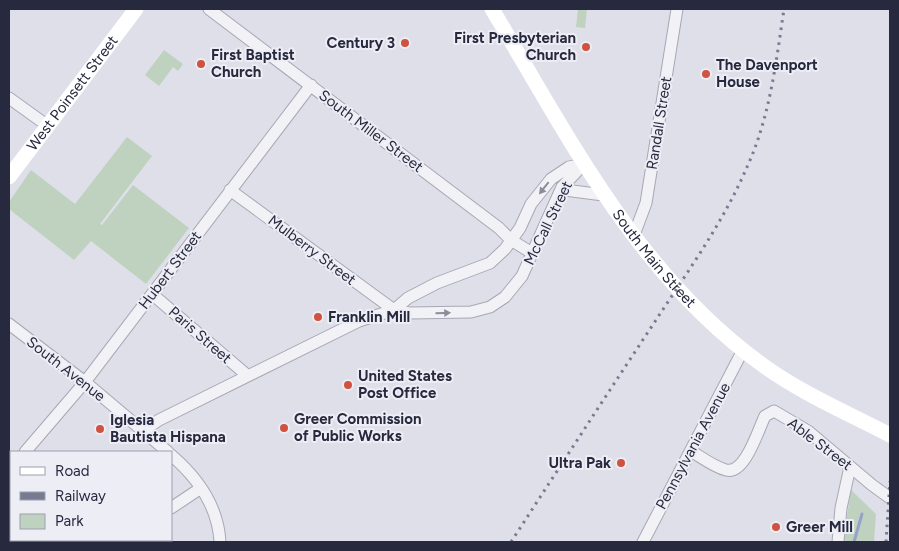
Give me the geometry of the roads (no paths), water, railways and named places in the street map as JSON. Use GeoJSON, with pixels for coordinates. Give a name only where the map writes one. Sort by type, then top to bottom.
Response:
{"type":"FeatureCollection","features":[{"type":"Feature","properties":{"kind":"main road","name":"West Poinsett Street"},"geometry":{"type":"LineString","coordinates":[[9,177],[136,9]]}},
{"type":"Feature","properties":{"kind":"main road","name":"South Main Street"},"geometry":{"type":"LineString","coordinates":[[492,9],[603,195],[676,289],[743,350],[789,381],[890,435]]}},
{"type":"Feature","properties":{"kind":"street","name":"South Miller Street"},"geometry":{"type":"LineString","coordinates":[[208,9],[311,85],[499,228],[511,240],[532,254]]}},
{"type":"Feature","properties":{"kind":"street","name":"Randall Street"},"geometry":{"type":"LineString","coordinates":[[634,235],[646,203],[677,9]]}},
{"type":"Feature","properties":{"kind":"street","name":"Hubert Street"},"geometry":{"type":"LineString","coordinates":[[26,451],[85,382],[311,85]]}},
{"type":"Feature","properties":{"kind":"street"},"geometry":{"type":"LineString","coordinates":[[9,98],[48,126]]}},
{"type":"Feature","properties":{"kind":"street","name":"McCall Street"},"geometry":{"type":"LineString","coordinates":[[394,310],[409,313],[471,312],[490,307],[505,297],[522,276],[558,197],[570,176],[584,164]]}},
{"type":"Feature","properties":{"kind":"street","name":"McCall Street"},"geometry":{"type":"LineString","coordinates":[[143,431],[160,420],[359,321],[394,310],[408,298],[437,283],[490,263],[498,258],[511,240],[531,204],[551,179],[569,167],[584,164]]}},
{"type":"Feature","properties":{"kind":"street","name":"Mulberry Street"},"geometry":{"type":"LineString","coordinates":[[230,190],[394,310]]}},
{"type":"Feature","properties":{"kind":"street"},"geometry":{"type":"LineString","coordinates":[[558,197],[565,190],[603,195]]}},
{"type":"Feature","properties":{"kind":"street","name":"Paris Street"},"geometry":{"type":"LineString","coordinates":[[152,294],[248,376]]}},
{"type":"Feature","properties":{"kind":"street","name":"South Avenue"},"geometry":{"type":"LineString","coordinates":[[9,324],[85,382],[167,451]]}},
{"type":"Feature","properties":{"kind":"street","name":"Pennsylvania Avenue"},"geometry":{"type":"LineString","coordinates":[[643,542],[743,350]]}},
{"type":"Feature","properties":{"kind":"street","name":"Able Street"},"geometry":{"type":"LineString","coordinates":[[691,451],[724,470],[736,469],[743,463],[765,416],[774,411],[808,431],[890,498]]}},
{"type":"Feature","properties":{"kind":"street"},"geometry":{"type":"LineString","coordinates":[[172,456],[189,471],[201,488],[217,518],[220,542]]}},
{"type":"Feature","properties":{"kind":"street"},"geometry":{"type":"LineString","coordinates":[[838,542],[841,508],[850,467]]}},
{"type":"Feature","properties":{"kind":"street"},"geometry":{"type":"LineString","coordinates":[[172,507],[201,488]]}},
{"type":"Feature","properties":{"kind":"waterway"},"geometry":{"type":"LineString","coordinates":[[854,542],[862,514]]}},
{"type":"Feature","properties":{"kind":"railway"},"geometry":{"type":"LineString","coordinates":[[511,542],[693,264],[728,207],[755,148],[767,109],[784,9]]}},
{"type":"Feature","properties":{"kind":"railway"},"geometry":{"type":"LineString","coordinates":[[886,542],[890,481]]}},
{"type":"Feature","properties":{"kind":"place","name":"Century 3"},"geometry":{"type":"Point","coordinates":[405,43]}},
{"type":"Feature","properties":{"kind":"place","name":"First Presbyterian Church"},"geometry":{"type":"Point","coordinates":[586,47]}},
{"type":"Feature","properties":{"kind":"place","name":"First Baptist Church"},"geometry":{"type":"Point","coordinates":[201,64]}},
{"type":"Feature","properties":{"kind":"place","name":"The Davenport House"},"geometry":{"type":"Point","coordinates":[706,74]}},
{"type":"Feature","properties":{"kind":"place","name":"Franklin Mill"},"geometry":{"type":"Point","coordinates":[318,317]}},
{"type":"Feature","properties":{"kind":"place","name":"United States Post Office"},"geometry":{"type":"Point","coordinates":[348,385]}},
{"type":"Feature","properties":{"kind":"place","name":"Greer Commission of Public Works"},"geometry":{"type":"Point","coordinates":[284,428]}},
{"type":"Feature","properties":{"kind":"place","name":"Iglesia Bautista Hispana"},"geometry":{"type":"Point","coordinates":[100,429]}},
{"type":"Feature","properties":{"kind":"place","name":"Ultra Pak"},"geometry":{"type":"Point","coordinates":[621,463]}},
{"type":"Feature","properties":{"kind":"place","name":"Greer Mill"},"geometry":{"type":"Point","coordinates":[776,527]}}]}
